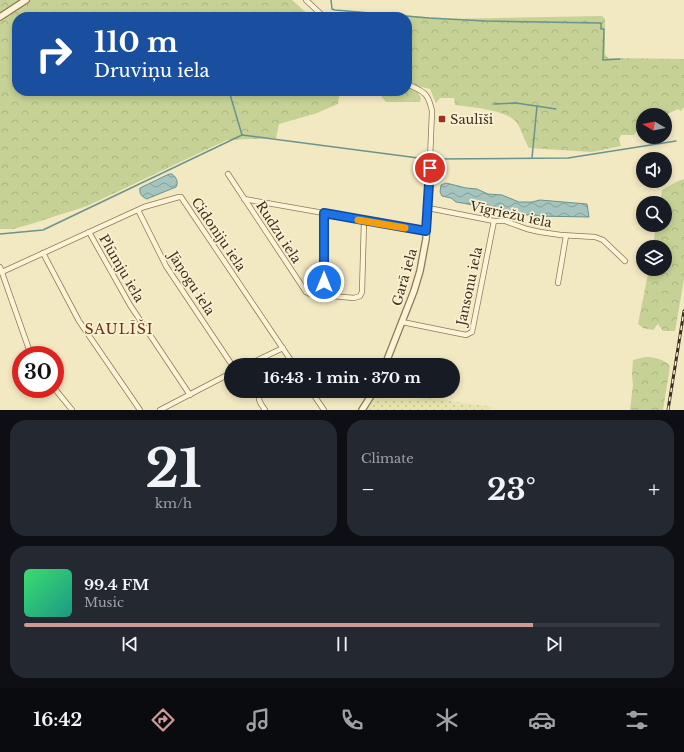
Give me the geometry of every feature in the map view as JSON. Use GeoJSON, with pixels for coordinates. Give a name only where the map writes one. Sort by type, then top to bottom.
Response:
{"type":"FeatureCollection","features":[{"type":"Feature","properties":{"kind":"street"},"geometry":{"type":"LineString","coordinates":[[0,17],[26,0]]}},
{"type":"Feature","properties":{"kind":"street"},"geometry":{"type":"LineString","coordinates":[[306,0],[319,12]]}},
{"type":"Feature","properties":{"kind":"street","name":"Garā iela"},"geometry":{"type":"LineString","coordinates":[[388,358],[420,271],[426,231],[432,111],[428,97],[422,91],[412,86]]}},
{"type":"Feature","properties":{"kind":"street","name":"Rudzu iela"},"geometry":{"type":"LineString","coordinates":[[228,174],[306,292],[310,294],[354,298],[360,296],[362,292],[364,221]]}},
{"type":"Feature","properties":{"kind":"street","name":"Cidoniju iela"},"geometry":{"type":"LineString","coordinates":[[2,272],[144,207],[179,196],[289,358]]}},
{"type":"Feature","properties":{"kind":"street"},"geometry":{"type":"LineString","coordinates":[[244,198],[364,221],[426,231]]}},
{"type":"Feature","properties":{"kind":"street","name":"Vīgriežu iela"},"geometry":{"type":"LineString","coordinates":[[428,208],[494,221],[506,221],[527,229],[566,236],[596,237],[603,240],[625,261]]}},
{"type":"Feature","properties":{"kind":"street","name":"Jāņogu iela"},"geometry":{"type":"LineString","coordinates":[[138,210],[166,266],[227,358]]}},
{"type":"Feature","properties":{"kind":"street"},"geometry":{"type":"LineString","coordinates":[[324,213],[324,296]]}},
{"type":"Feature","properties":{"kind":"street","name":"Jansonu iela"},"geometry":{"type":"LineString","coordinates":[[402,322],[466,335],[472,332],[494,221]]}},
{"type":"Feature","properties":{"kind":"street","name":"Plūmju iela"},"geometry":{"type":"LineString","coordinates":[[89,232],[130,306],[190,395]]}},
{"type":"Feature","properties":{"kind":"street","name":"Vīgriežu iela"},"geometry":{"type":"LineString","coordinates":[[558,283],[566,236]]}},
{"type":"Feature","properties":{"kind":"street"},"geometry":{"type":"LineString","coordinates":[[43,253],[79,321],[140,410]]}},
{"type":"Feature","properties":{"kind":"street"},"geometry":{"type":"LineString","coordinates":[[0,267],[28,346]]}},
{"type":"Feature","properties":{"kind":"street"},"geometry":{"type":"LineString","coordinates":[[262,358],[283,348]]}},
{"type":"Feature","properties":{"kind":"street"},"geometry":{"type":"LineString","coordinates":[[160,410],[224,377]]}},
{"type":"Feature","properties":{"kind":"street"},"geometry":{"type":"LineString","coordinates":[[62,398],[72,410]]}},
{"type":"Feature","properties":{"kind":"street"},"geometry":{"type":"LineString","coordinates":[[258,398],[265,410]]}},
{"type":"Feature","properties":{"kind":"street"},"geometry":{"type":"LineString","coordinates":[[316,398],[324,410]]}},
{"type":"Feature","properties":{"kind":"street"},"geometry":{"type":"LineString","coordinates":[[362,410],[370,398]]}},
{"type":"Feature","properties":{"kind":"shaded area"},"geometry":{"type":"Polygon","coordinates":[[[376,398],[401,400],[430,398],[492,407],[489,410],[366,410],[376,398]]]}},
{"type":"Feature","properties":{"kind":"green space"},"geometry":{"type":"Polygon","coordinates":[[[0,0],[292,0],[305,12],[12,12],[12,96],[339,96],[338,104],[317,113],[279,124],[276,138],[227,140],[87,206],[13,229],[0,229],[0,0]]]}},
{"type":"Feature","properties":{"kind":"green space"},"geometry":{"type":"Polygon","coordinates":[[[412,16],[451,19],[602,16],[605,19],[605,54],[608,58],[684,59],[684,107],[681,111],[678,109],[672,112],[672,108],[636,108],[636,132],[634,135],[621,135],[619,139],[621,146],[592,152],[529,148],[517,123],[506,115],[479,108],[455,105],[454,98],[440,98],[436,103],[430,89],[421,87],[417,91],[421,98],[420,102],[386,102],[381,96],[412,96],[412,16]]]}},
{"type":"Feature","properties":{"kind":"green space"},"geometry":{"type":"Polygon","coordinates":[[[684,179],[684,279],[675,331],[663,331],[658,324],[653,330],[643,328],[638,324],[648,276],[672,276],[672,240],[654,240],[655,232],[672,232],[672,196],[661,196],[662,190],[666,188],[672,188],[672,184],[684,179]]]}},
{"type":"Feature","properties":{"kind":"green space"},"geometry":{"type":"Polygon","coordinates":[[[645,357],[659,359],[670,366],[663,410],[630,410],[633,385],[633,360],[645,357]]]}},
{"type":"Feature","properties":{"kind":"water"},"geometry":{"type":"Polygon","coordinates":[[[169,174],[172,174],[176,178],[176,187],[147,199],[141,195],[140,188],[169,174]]]}},
{"type":"Feature","properties":{"kind":"water"},"geometry":{"type":"Polygon","coordinates":[[[446,183],[477,189],[488,194],[502,195],[519,202],[532,202],[540,200],[587,204],[589,217],[535,216],[456,202],[451,198],[442,196],[440,192],[441,185],[446,183]]]}},
{"type":"Feature","properties":{"kind":"waterway"},"geometry":{"type":"LineString","coordinates":[[331,0],[332,9],[358,12]]}},
{"type":"Feature","properties":{"kind":"waterway"},"geometry":{"type":"LineString","coordinates":[[412,17],[485,21],[601,23],[601,29],[604,29],[603,60],[620,59]]}},
{"type":"Feature","properties":{"kind":"waterway"},"geometry":{"type":"LineString","coordinates":[[230,96],[242,135]]}},
{"type":"Feature","properties":{"kind":"waterway"},"geometry":{"type":"LineString","coordinates":[[494,104],[516,103],[556,109]]}},
{"type":"Feature","properties":{"kind":"waterway"},"geometry":{"type":"LineString","coordinates":[[532,158],[537,106]]}},
{"type":"Feature","properties":{"kind":"waterway"},"geometry":{"type":"LineString","coordinates":[[0,234],[43,230],[242,135],[426,159]]}},
{"type":"Feature","properties":{"kind":"waterway"},"geometry":{"type":"LineString","coordinates":[[435,159],[568,158],[676,141]]}},
{"type":"Feature","properties":{"kind":"railway"},"geometry":{"type":"LineString","coordinates":[[668,410],[684,311]]}},
{"type":"Feature","properties":{"kind":"slow traffic"},"geometry":{"type":"LineString","coordinates":[[358,220],[405,228]]}},
{"type":"Feature","properties":{"kind":"place","name":"Saulīši"},"geometry":{"type":"Point","coordinates":[442,119]}},
{"type":"Feature","properties":{"kind":"district","name":"SAULĪŠI"},"geometry":{"type":"Point","coordinates":[119,329]}},
{"type":"Feature","properties":{"kind":"route"},"geometry":{"type":"LineString","coordinates":[[324,282],[324,213],[426,231],[430,168]]}}]}
